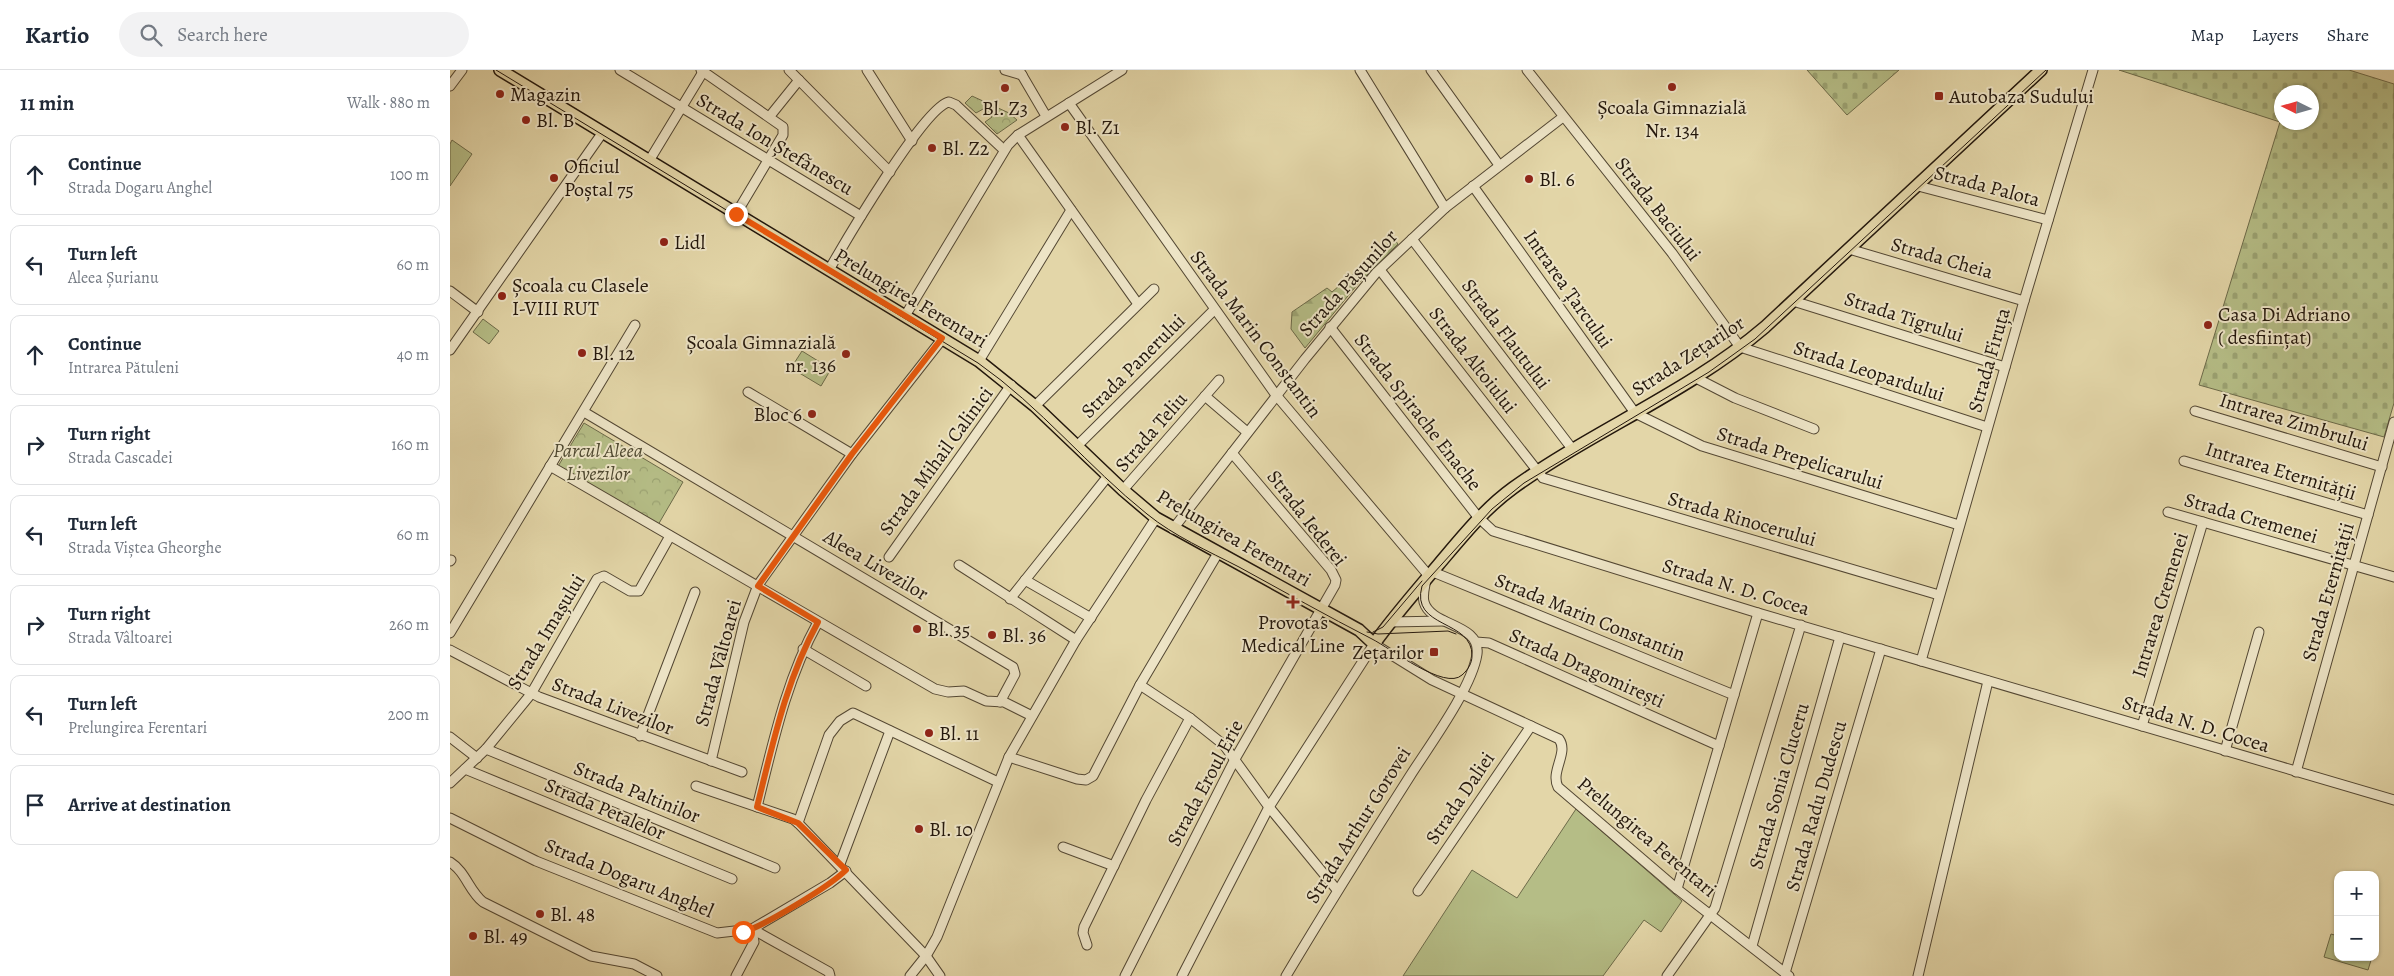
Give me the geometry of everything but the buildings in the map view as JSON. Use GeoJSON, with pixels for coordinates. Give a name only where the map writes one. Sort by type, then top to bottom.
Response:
{"type":"FeatureCollection","features":[{"type":"Feature","properties":{"kind":"main road","name":"Prelungirea Ferentari"},"geometry":{"type":"LineString","coordinates":[[500,70],[979,361],[1035,406],[1123,490],[1156,518],[1218,554],[1359,630],[1374,644]]}},
{"type":"Feature","properties":{"kind":"main road","name":"Strada Zețarilor"},"geometry":{"type":"LineString","coordinates":[[1374,644],[1390,622],[1479,518],[1506,494],[1538,471],[1696,378],[1740,347],[1918,186],[2041,70]]}},
{"type":"Feature","properties":{"kind":"main road"},"geometry":{"type":"LineString","coordinates":[[1359,630],[1377,628],[1390,622]]}},
{"type":"Feature","properties":{"kind":"street"},"geometry":{"type":"LineString","coordinates":[[450,86],[462,70]]}},
{"type":"Feature","properties":{"kind":"street","name":"Strada Ion Ștefănescu"},"geometry":{"type":"LineString","coordinates":[[620,70],[861,216]]}},
{"type":"Feature","properties":{"kind":"street"},"geometry":{"type":"LineString","coordinates":[[789,70],[890,172]]}},
{"type":"Feature","properties":{"kind":"street"},"geometry":{"type":"LineString","coordinates":[[867,70],[912,141]]}},
{"type":"Feature","properties":{"kind":"street"},"geometry":{"type":"LineString","coordinates":[[1005,70],[1020,73],[1046,116]]}},
{"type":"Feature","properties":{"kind":"street"},"geometry":{"type":"LineString","coordinates":[[905,316],[1004,150],[1018,135],[1046,116],[1122,70]]}},
{"type":"Feature","properties":{"kind":"street"},"geometry":{"type":"LineString","coordinates":[[1360,70],[1445,208]]}},
{"type":"Feature","properties":{"kind":"street"},"geometry":{"type":"LineString","coordinates":[[1431,70],[1499,166]]}},
{"type":"Feature","properties":{"kind":"street","name":"Strada Baciului"},"geometry":{"type":"LineString","coordinates":[[1527,70],[1677,261],[1740,347]]}},
{"type":"Feature","properties":{"kind":"street","name":"Strada Firuța"},"geometry":{"type":"LineString","coordinates":[[1921,660],[1987,427],[2093,70]]}},
{"type":"Feature","properties":{"kind":"street"},"geometry":{"type":"LineString","coordinates":[[649,161],[702,71],[770,116],[784,130],[736,214]]}},
{"type":"Feature","properties":{"kind":"street"},"geometry":{"type":"LineString","coordinates":[[770,116],[799,80]]}},
{"type":"Feature","properties":{"kind":"street"},"geometry":{"type":"LineString","coordinates":[[829,270],[890,172],[937,110],[949,102],[960,108],[1004,150]]}},
{"type":"Feature","properties":{"kind":"street","name":"Strada Marin Constantin"},"geometry":{"type":"LineString","coordinates":[[1069,103],[1276,395],[1429,576],[1734,694]]}},
{"type":"Feature","properties":{"kind":"street","name":"Strada Pășunilor"},"geometry":{"type":"LineString","coordinates":[[1174,529],[1247,432],[1330,327],[1380,270],[1445,208],[1563,117]]}},
{"type":"Feature","properties":{"kind":"street"},"geometry":{"type":"LineString","coordinates":[[450,350],[603,132]]}},
{"type":"Feature","properties":{"kind":"street"},"geometry":{"type":"LineString","coordinates":[[1018,135],[1138,304]]}},
{"type":"Feature","properties":{"kind":"street","name":"Intrarea Țarcului"},"geometry":{"type":"LineString","coordinates":[[1473,186],[1635,414]]}},
{"type":"Feature","properties":{"kind":"street","name":"Strada Palota"},"geometry":{"type":"LineString","coordinates":[[1918,186],[2048,220]]}},
{"type":"Feature","properties":{"kind":"street"},"geometry":{"type":"LineString","coordinates":[[979,361],[1070,210]]}},
{"type":"Feature","properties":{"kind":"street","name":"Strada Flautului"},"geometry":{"type":"LineString","coordinates":[[1412,239],[1573,450]]}},
{"type":"Feature","properties":{"kind":"street","name":"Strada Cheia"},"geometry":{"type":"LineString","coordinates":[[1849,249],[2024,301]]}},
{"type":"Feature","properties":{"kind":"street","name":"Strada Altoiului"},"geometry":{"type":"LineString","coordinates":[[1380,270],[1538,471]]}},
{"type":"Feature","properties":{"kind":"street"},"geometry":{"type":"LineString","coordinates":[[1035,406],[1154,289]]}},
{"type":"Feature","properties":{"kind":"street"},"geometry":{"type":"LineString","coordinates":[[450,291],[478,312]]}},
{"type":"Feature","properties":{"kind":"street","name":"Strada Tigrului"},"geometry":{"type":"LineString","coordinates":[[1793,301],[2005,368]]}},
{"type":"Feature","properties":{"kind":"street","name":"Strada Panerului"},"geometry":{"type":"LineString","coordinates":[[1078,446],[1214,310]]}},
{"type":"Feature","properties":{"kind":"street"},"geometry":{"type":"LineString","coordinates":[[450,633],[636,325]]}},
{"type":"Feature","properties":{"kind":"street","name":"Strada Spirache Enache"},"geometry":{"type":"LineString","coordinates":[[1330,327],[1479,518]]}},
{"type":"Feature","properties":{"kind":"street","name":"Strada Vâltoarei"},"geometry":{"type":"LineString","coordinates":[[710,761],[746,617],[758,586],[792,535],[852,454],[942,338]]}},
{"type":"Feature","properties":{"kind":"street","name":"Strada Leopardului"},"geometry":{"type":"LineString","coordinates":[[1740,347],[1987,427]]}},
{"type":"Feature","properties":{"kind":"street"},"geometry":{"type":"LineString","coordinates":[[1696,378],[1734,398],[1814,429]]}},
{"type":"Feature","properties":{"kind":"street","name":"Strada Teliu"},"geometry":{"type":"LineString","coordinates":[[1123,490],[1219,380]]}},
{"type":"Feature","properties":{"kind":"street","name":"Strada Mihail Calinici"},"geometry":{"type":"LineString","coordinates":[[889,556],[1011,386]]}},
{"type":"Feature","properties":{"kind":"street"},"geometry":{"type":"LineString","coordinates":[[748,392],[852,454]]}},
{"type":"Feature","properties":{"kind":"street","name":"Strada Teliu"},"geometry":{"type":"LineString","coordinates":[[1205,396],[1247,432]]}},
{"type":"Feature","properties":{"kind":"street","name":"Intrarea Zimbrului"},"geometry":{"type":"LineString","coordinates":[[2195,411],[2382,467]]}},
{"type":"Feature","properties":{"kind":"street","name":"Aleea Livezilor"},"geometry":{"type":"LineString","coordinates":[[584,412],[1013,667],[1016,674],[1000,702]]}},
{"type":"Feature","properties":{"kind":"street","name":"Strada Prepelicarului"},"geometry":{"type":"LineString","coordinates":[[1635,414],[1694,444],[1959,525]]}},
{"type":"Feature","properties":{"kind":"street","name":"Strada Eternității"},"geometry":{"type":"LineString","coordinates":[[2296,772],[2382,467],[2390,450],[2394,422]]}},
{"type":"Feature","properties":{"kind":"street","name":"Strada Iederei"},"geometry":{"type":"LineString","coordinates":[[1232,452],[1334,575],[1335,585],[1322,610]]}},
{"type":"Feature","properties":{"kind":"street","name":"Intrarea Eternității"},"geometry":{"type":"LineString","coordinates":[[2184,460],[2368,515]]}},
{"type":"Feature","properties":{"kind":"street"},"geometry":{"type":"LineString","coordinates":[[550,466],[936,689],[948,692],[964,691],[980,699],[1016,706],[1032,716]]}},
{"type":"Feature","properties":{"kind":"street","name":"Strada Rinocerului"},"geometry":{"type":"LineString","coordinates":[[1538,471],[1549,481],[1939,595]]}},
{"type":"Feature","properties":{"kind":"street"},"geometry":{"type":"LineString","coordinates":[[1010,599],[1108,476]]}},
{"type":"Feature","properties":{"kind":"street","name":"Strada Cremenei"},"geometry":{"type":"LineString","coordinates":[[2168,512],[2394,577]]}},
{"type":"Feature","properties":{"kind":"street"},"geometry":{"type":"LineString","coordinates":[[910,976],[926,956],[947,913],[1009,757],[1076,640],[1156,518]]}},
{"type":"Feature","properties":{"kind":"street","name":"Strada N. D. Cocea"},"geometry":{"type":"LineString","coordinates":[[1479,518],[1489,529],[1502,534],[1840,637],[2394,800]]}},
{"type":"Feature","properties":{"kind":"street","name":"Intrarea Cremenei"},"geometry":{"type":"LineString","coordinates":[[2142,726],[2203,522]]}},
{"type":"Feature","properties":{"kind":"street","name":"Strada Imașului"},"geometry":{"type":"LineString","coordinates":[[450,783],[486,749],[531,694],[597,579],[604,576],[630,591],[639,591],[670,536]]}},
{"type":"Feature","properties":{"kind":"street"},"geometry":{"type":"LineString","coordinates":[[1009,757],[1077,779],[1090,779],[1096,772],[1140,685],[1218,554]]}},
{"type":"Feature","properties":{"kind":"street"},"geometry":{"type":"LineString","coordinates":[[959,565],[1076,640]]}},
{"type":"Feature","properties":{"kind":"street","name":"Strada Dragomirești"},"geometry":{"type":"LineString","coordinates":[[1429,576],[1423,596],[1424,603],[1430,612],[1463,630],[1476,642],[1489,643],[1719,746]]}},
{"type":"Feature","properties":{"kind":"street"},"geometry":{"type":"LineString","coordinates":[[1026,580],[1091,618]]}},
{"type":"Feature","properties":{"kind":"street"},"geometry":{"type":"LineString","coordinates":[[640,736],[695,592]]}},
{"type":"Feature","properties":{"kind":"street","name":"Strada Eroul Erie"},"geometry":{"type":"LineString","coordinates":[[1125,976],[1235,759],[1322,610]]}},
{"type":"Feature","properties":{"kind":"street"},"geometry":{"type":"LineString","coordinates":[[1677,889],[1758,612]]}},
{"type":"Feature","properties":{"kind":"street","name":"Strada Dragomirești"},"geometry":{"type":"LineString","coordinates":[[1390,622],[1444,621]]}},
{"type":"Feature","properties":{"kind":"street"},"geometry":{"type":"LineString","coordinates":[[757,807],[782,708],[803,649],[818,622]]}},
{"type":"Feature","properties":{"kind":"street"},"geometry":{"type":"LineString","coordinates":[[1667,976],[1711,915],[1801,625]]}},
{"type":"Feature","properties":{"kind":"street"},"geometry":{"type":"LineString","coordinates":[[2225,751],[2259,632]]}},
{"type":"Feature","properties":{"kind":"street","name":"Strada Sonia Cluceru"},"geometry":{"type":"LineString","coordinates":[[1752,946],[1840,637]]}},
{"type":"Feature","properties":{"kind":"street","name":"Strada Arthur Gorovei"},"geometry":{"type":"LineString","coordinates":[[1286,976],[1337,890],[1461,694],[1476,657],[1476,642]]}},
{"type":"Feature","properties":{"kind":"street"},"geometry":{"type":"LineString","coordinates":[[1182,976],[1269,807],[1374,644]]}},
{"type":"Feature","properties":{"kind":"street","name":"Prelungirea Ferentari"},"geometry":{"type":"LineString","coordinates":[[1374,644],[1425,676],[1561,741],[1562,750],[1555,781],[1558,787],[1677,889],[1787,974]]}},
{"type":"Feature","properties":{"kind":"street"},"geometry":{"type":"LineString","coordinates":[[803,649],[866,686]]}},
{"type":"Feature","properties":{"kind":"street","name":"Strada Radu Dudescu"},"geometry":{"type":"LineString","coordinates":[[1787,974],[1881,649]]}},
{"type":"Feature","properties":{"kind":"street","name":"Strada Livezilor"},"geometry":{"type":"LineString","coordinates":[[450,650],[531,694],[640,736],[742,772]]}},
{"type":"Feature","properties":{"kind":"street"},"geometry":{"type":"LineString","coordinates":[[1918,976],[1988,681]]}},
{"type":"Feature","properties":{"kind":"street"},"geometry":{"type":"LineString","coordinates":[[1140,685],[1190,718],[1224,745],[1269,807],[1337,890]]}},
{"type":"Feature","properties":{"kind":"street"},"geometry":{"type":"LineString","coordinates":[[798,823],[829,735],[840,721],[854,713],[998,782]]}},
{"type":"Feature","properties":{"kind":"street"},"geometry":{"type":"LineString","coordinates":[[1088,945],[1083,933],[1084,927],[1190,718]]}},
{"type":"Feature","properties":{"kind":"street","name":"Strada Daliei"},"geometry":{"type":"LineString","coordinates":[[1418,891],[1531,726]]}},
{"type":"Feature","properties":{"kind":"street"},"geometry":{"type":"LineString","coordinates":[[747,930],[830,883],[843,867],[890,731]]}},
{"type":"Feature","properties":{"kind":"street"},"geometry":{"type":"LineString","coordinates":[[450,738],[477,758]]}},
{"type":"Feature","properties":{"kind":"street","name":"Strada Paltinilor"},"geometry":{"type":"LineString","coordinates":[[486,749],[775,868]]}},
{"type":"Feature","properties":{"kind":"street","name":"Strada Petalelor"},"geometry":{"type":"LineString","coordinates":[[466,769],[732,879]]}},
{"type":"Feature","properties":{"kind":"street"},"geometry":{"type":"LineString","coordinates":[[696,786],[798,823],[843,867],[926,956],[940,976]]}},
{"type":"Feature","properties":{"kind":"street","name":"Strada Dogaru Anghel"},"geometry":{"type":"LineString","coordinates":[[450,818],[536,861],[702,928],[722,933],[747,930]]}},
{"type":"Feature","properties":{"kind":"street"},"geometry":{"type":"LineString","coordinates":[[1063,847],[1114,866]]}},
{"type":"Feature","properties":{"kind":"street"},"geometry":{"type":"LineString","coordinates":[[450,862],[462,872],[483,902],[591,956],[634,964],[657,976]]}},
{"type":"Feature","properties":{"kind":"street"},"geometry":{"type":"LineString","coordinates":[[736,976],[754,942],[747,930]]}},
{"type":"Feature","properties":{"kind":"street"},"geometry":{"type":"LineString","coordinates":[[747,930],[829,972],[830,976]]}},
{"type":"Feature","properties":{"kind":"green space"},"geometry":{"type":"Polygon","coordinates":[[[1807,70],[1899,70],[1847,115],[1807,70]]]}},
{"type":"Feature","properties":{"kind":"green space"},"geometry":{"type":"Polygon","coordinates":[[[2119,70],[2349,70],[2394,84],[2394,403],[2384,437],[2199,385],[2278,130],[2319,130],[2319,85],[2274,85],[2274,120],[2119,70]]]}},
{"type":"Feature","properties":{"kind":"green space"},"geometry":{"type":"Polygon","coordinates":[[[972,96],[1009,113],[1017,120],[997,134],[985,122],[992,117],[985,108],[976,113],[965,103],[972,96]]]}},
{"type":"Feature","properties":{"kind":"green space"},"geometry":{"type":"Polygon","coordinates":[[[452,140],[472,154],[450,186],[450,144],[452,140]]]}},
{"type":"Feature","properties":{"kind":"green space"},"geometry":{"type":"Polygon","coordinates":[[[1394,239],[1398,244],[1357,285],[1305,348],[1291,329],[1292,312],[1327,288],[1332,292],[1394,239]]]}},
{"type":"Feature","properties":{"kind":"green space"},"geometry":{"type":"Polygon","coordinates":[[[483,319],[499,331],[489,344],[473,332],[483,319]]]}},
{"type":"Feature","properties":{"kind":"green space"},"geometry":{"type":"Polygon","coordinates":[[[802,351],[831,369],[821,386],[791,368],[802,351]]]}},
{"type":"Feature","properties":{"kind":"green space","name":"Parcul Aleea Livezilor"},"geometry":{"type":"Polygon","coordinates":[[[584,423],[683,482],[658,525],[557,468],[584,423]]]}},
{"type":"Feature","properties":{"kind":"green space"},"geometry":{"type":"Polygon","coordinates":[[[1576,809],[1682,901],[1661,932],[1644,920],[1603,976],[1403,976],[1472,870],[1517,898],[1576,809]]]}},
{"type":"Feature","properties":{"kind":"green space"},"geometry":{"type":"Polygon","coordinates":[[[2331,934],[2334,935],[2334,960],[2324,957],[2331,934]]]}},
{"type":"Feature","properties":{"kind":"green space"},"geometry":{"type":"Polygon","coordinates":[[[2338,961],[2371,961],[2368,970],[2338,961]]]}},
{"type":"Feature","properties":{"kind":"tram line"},"geometry":{"type":"LineString","coordinates":[[496,70],[978,363],[1023,399],[1125,496],[1168,529],[1372,639],[1417,666],[1443,677],[1454,678],[1462,675],[1468,669],[1472,656],[1470,644],[1463,636],[1425,610],[1421,600],[1422,586],[1492,509],[1524,483],[1709,372],[1755,339],[2046,70]]}},
{"type":"Feature","properties":{"kind":"tram line"},"geometry":{"type":"LineString","coordinates":[[1373,632],[1383,627],[1422,581]]}},
{"type":"Feature","properties":{"kind":"tram line"},"geometry":{"type":"LineString","coordinates":[[1367,632],[1378,634],[1448,631],[1456,634]]}},
{"type":"Feature","properties":{"kind":"place","name":"Școala Gimnazială Nr. 134"},"geometry":{"type":"Point","coordinates":[1672,87]}},
{"type":"Feature","properties":{"kind":"place","name":"Bl. Z3"},"geometry":{"type":"Point","coordinates":[1005,88]}},
{"type":"Feature","properties":{"kind":"place","name":"Magazin"},"geometry":{"type":"Point","coordinates":[500,94]}},
{"type":"Feature","properties":{"kind":"place","name":"Autobaza Sudului"},"geometry":{"type":"Point","coordinates":[1939,96]}},
{"type":"Feature","properties":{"kind":"place","name":"Bl. B"},"geometry":{"type":"Point","coordinates":[526,120]}},
{"type":"Feature","properties":{"kind":"place","name":"Bl. Z1"},"geometry":{"type":"Point","coordinates":[1065,127]}},
{"type":"Feature","properties":{"kind":"place","name":"Bl. Z2"},"geometry":{"type":"Point","coordinates":[932,148]}},
{"type":"Feature","properties":{"kind":"place","name":"Oficiul Poștal 75"},"geometry":{"type":"Point","coordinates":[554,178]}},
{"type":"Feature","properties":{"kind":"place","name":"Bl. 6"},"geometry":{"type":"Point","coordinates":[1529,179]}},
{"type":"Feature","properties":{"kind":"place","name":"Lidl"},"geometry":{"type":"Point","coordinates":[664,242]}},
{"type":"Feature","properties":{"kind":"place","name":"Școala cu Clasele I-VIII RUT"},"geometry":{"type":"Point","coordinates":[502,296]}},
{"type":"Feature","properties":{"kind":"place","name":"Casa Di Adriano ( desființat)"},"geometry":{"type":"Point","coordinates":[2208,325]}},
{"type":"Feature","properties":{"kind":"place","name":"Bl. 12"},"geometry":{"type":"Point","coordinates":[582,353]}},
{"type":"Feature","properties":{"kind":"place","name":"Școala Gimnazială nr. 136"},"geometry":{"type":"Point","coordinates":[846,354]}},
{"type":"Feature","properties":{"kind":"place","name":"Bloc 6"},"geometry":{"type":"Point","coordinates":[812,414]}},
{"type":"Feature","properties":{"kind":"place","name":"Provotas Medical Line"},"geometry":{"type":"Point","coordinates":[1293,602]}},
{"type":"Feature","properties":{"kind":"place","name":"Bl. 35"},"geometry":{"type":"Point","coordinates":[917,629]}},
{"type":"Feature","properties":{"kind":"place","name":"Bl. 36"},"geometry":{"type":"Point","coordinates":[992,635]}},
{"type":"Feature","properties":{"kind":"place","name":"Zețarilor"},"geometry":{"type":"Point","coordinates":[1434,652]}},
{"type":"Feature","properties":{"kind":"place","name":"Bl. 11"},"geometry":{"type":"Point","coordinates":[929,733]}},
{"type":"Feature","properties":{"kind":"place","name":"Bl. 10"},"geometry":{"type":"Point","coordinates":[919,829]}},
{"type":"Feature","properties":{"kind":"place","name":"Bl. 48"},"geometry":{"type":"Point","coordinates":[540,914]}},
{"type":"Feature","properties":{"kind":"place","name":"Bl. 49"},"geometry":{"type":"Point","coordinates":[473,936]}},
{"type":"Feature","properties":{"kind":"route"},"geometry":{"type":"LineString","coordinates":[[736,214],[942,338],[852,454],[792,535],[758,586],[818,622],[803,649],[791,680],[757,807],[793,819],[846,870],[830,883],[762,924],[743,932]]}}]}
